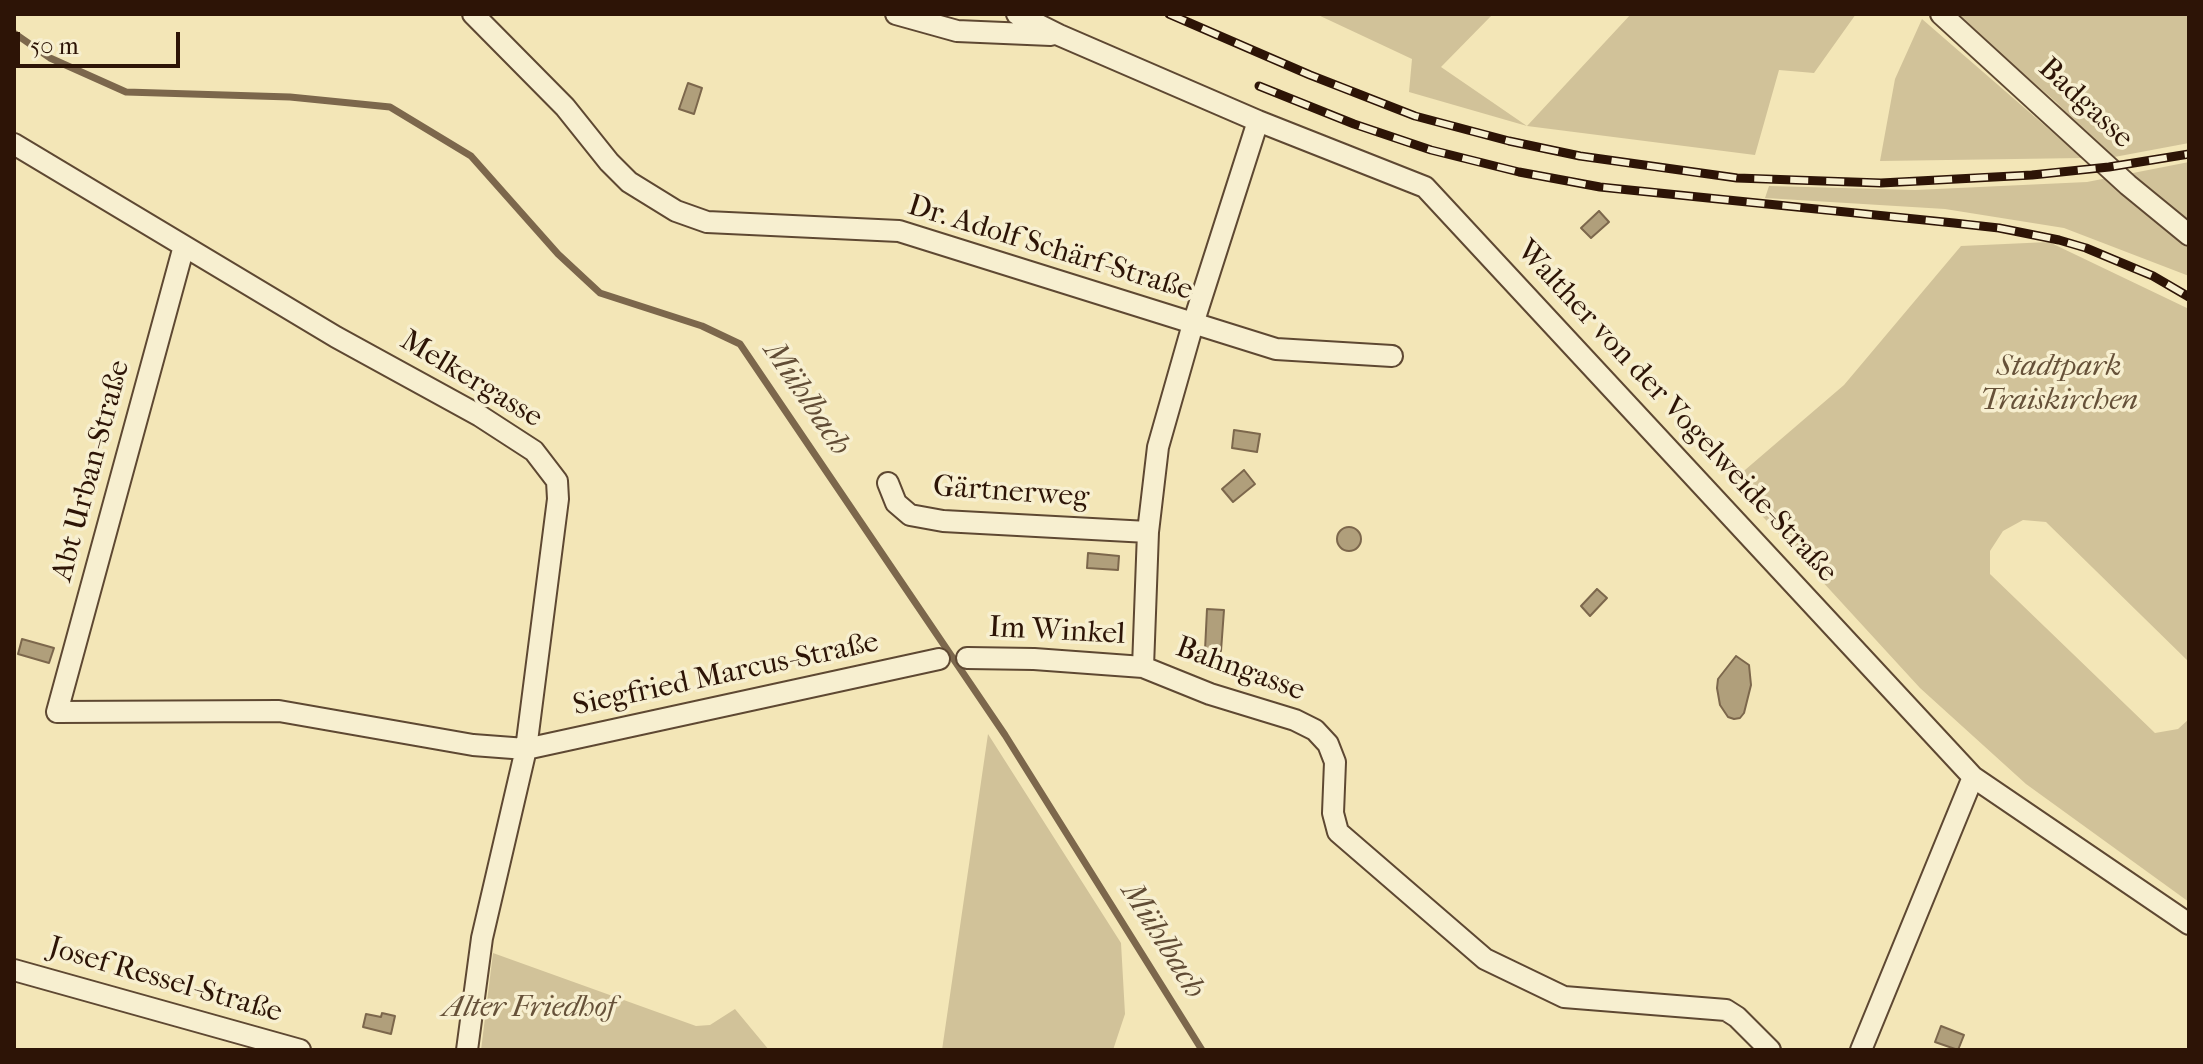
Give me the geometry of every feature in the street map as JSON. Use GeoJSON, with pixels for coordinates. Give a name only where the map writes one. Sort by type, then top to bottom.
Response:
{"type":"FeatureCollection","features":[{"type":"Feature","properties":{"kind":"street","name":"Dr. Adolf Schärf-Straße"},"geometry":{"type":"LineString","coordinates":[[473,14],[565,107],[629,182],[676,211],[707,222],[899,231],[1276,349],[1392,356]]}},
{"type":"Feature","properties":{"kind":"street","name":"Walther von der Vogelweide-Straße"},"geometry":{"type":"LineString","coordinates":[[896,14],[957,31],[1059,35]]}},
{"type":"Feature","properties":{"kind":"street","name":"Walther von der Vogelweide-Straße"},"geometry":{"type":"LineString","coordinates":[[1017,14],[1258,121],[1425,187],[1973,777],[2189,924]]}},
{"type":"Feature","properties":{"kind":"street","name":"Badgasse"},"geometry":{"type":"LineString","coordinates":[[1941,14],[2128,185],[2189,235]]}},
{"type":"Feature","properties":{"kind":"street","name":"Bahngasse"},"geometry":{"type":"LineString","coordinates":[[1258,121],[1193,324],[1158,447],[1148,532],[1143,667],[1210,694],[1295,720],[1315,730],[1328,744],[1335,762],[1333,813],[1338,832],[1485,959],[1564,997],[1726,1010],[1770,1050]]}},
{"type":"Feature","properties":{"kind":"street","name":"Melkergasse"},"geometry":{"type":"LineString","coordinates":[[14,144],[336,337],[480,416],[534,451],[557,481],[558,499],[526,749],[482,938],[467,1050]]}},
{"type":"Feature","properties":{"kind":"street","name":"Abt Urban-Straße"},"geometry":{"type":"LineString","coordinates":[[57,712],[184,246]]}},
{"type":"Feature","properties":{"kind":"street","name":"Gärtnerweg"},"geometry":{"type":"LineString","coordinates":[[888,483],[896,503],[910,515],[943,521],[1148,532]]}},
{"type":"Feature","properties":{"kind":"street","name":"Im Winkel"},"geometry":{"type":"LineString","coordinates":[[967,658],[1034,659],[1143,667]]}},
{"type":"Feature","properties":{"kind":"street","name":"Siegfried Marcus-Straße"},"geometry":{"type":"LineString","coordinates":[[57,712],[279,711],[473,745],[526,749],[939,659]]}},
{"type":"Feature","properties":{"kind":"street"},"geometry":{"type":"LineString","coordinates":[[1861,1050],[1973,777]]}},
{"type":"Feature","properties":{"kind":"street","name":"Josef Ressel-Straße"},"geometry":{"type":"LineString","coordinates":[[14,970],[300,1050]]}},
{"type":"Feature","properties":{"kind":"green space"},"geometry":{"type":"Polygon","coordinates":[[[1316,14],[1493,14],[1441,67],[1527,126],[1409,92],[1412,59],[1316,14]]]}},
{"type":"Feature","properties":{"kind":"green space"},"geometry":{"type":"Polygon","coordinates":[[[1631,14],[1856,14],[1814,73],[1779,70],[1755,155],[1527,126],[1631,14]]]}},
{"type":"Feature","properties":{"kind":"green space"},"geometry":{"type":"Polygon","coordinates":[[[1954,14],[2189,14],[2189,143],[2109,158],[2056,102],[1954,14]]]}},
{"type":"Feature","properties":{"kind":"green space"},"geometry":{"type":"Polygon","coordinates":[[[1922,19],[2082,158],[1880,161],[1895,79],[1922,19]]]}},
{"type":"Feature","properties":{"kind":"green space"},"geometry":{"type":"Polygon","coordinates":[[[2189,162],[2189,276],[2064,228],[1945,209],[1765,198],[1769,186],[1915,190],[2087,182],[2189,162]]]}},
{"type":"Feature","properties":{"kind":"green space","name":"Stadtpark Traiskirchen"},"geometry":{"type":"Polygon","coordinates":[[[2049,242],[2189,309],[2189,662],[2046,522],[2023,520],[2003,531],[1990,551],[1990,574],[2155,733],[2178,729],[2189,719],[2189,902],[2026,784],[1920,688],[1731,482],[1844,385],[1961,246],[2049,242]]]}},
{"type":"Feature","properties":{"kind":"green space"},"geometry":{"type":"Polygon","coordinates":[[[988,734],[1121,943],[1125,1014],[1113,1050],[942,1050],[988,734]]]}},
{"type":"Feature","properties":{"kind":"green space","name":"Alter Friedhof"},"geometry":{"type":"Polygon","coordinates":[[[493,953],[696,1026],[710,1025],[735,1009],[769,1050],[481,1050],[493,953]]]}},
{"type":"Feature","properties":{"kind":"shaded area"},"geometry":{"type":"Polygon","coordinates":[[[688,83],[702,88],[694,114],[679,109],[688,83]]]}},
{"type":"Feature","properties":{"kind":"shaded area"},"geometry":{"type":"Polygon","coordinates":[[[1599,211],[1609,222],[1591,238],[1581,228],[1599,211]]]}},
{"type":"Feature","properties":{"kind":"shaded area"},"geometry":{"type":"Polygon","coordinates":[[[1234,430],[1260,434],[1257,452],[1232,448],[1234,430]]]}},
{"type":"Feature","properties":{"kind":"shaded area"},"geometry":{"type":"Polygon","coordinates":[[[1244,470],[1255,484],[1233,502],[1222,489],[1244,470]]]}},
{"type":"Feature","properties":{"kind":"shaded area"},"geometry":{"type":"Polygon","coordinates":[[[1349,527],[1358,530],[1361,539],[1358,548],[1349,551],[1340,548],[1337,539],[1340,530],[1349,527]]]}},
{"type":"Feature","properties":{"kind":"shaded area"},"geometry":{"type":"Polygon","coordinates":[[[1088,553],[1119,556],[1118,570],[1087,568],[1088,553]]]}},
{"type":"Feature","properties":{"kind":"shaded area"},"geometry":{"type":"Polygon","coordinates":[[[1597,589],[1607,598],[1590,616],[1581,606],[1597,589]]]}},
{"type":"Feature","properties":{"kind":"shaded area"},"geometry":{"type":"Polygon","coordinates":[[[1207,609],[1224,610],[1221,651],[1205,650],[1207,609]]]}},
{"type":"Feature","properties":{"kind":"shaded area"},"geometry":{"type":"Polygon","coordinates":[[[22,639],[54,648],[49,663],[18,654],[22,639]]]}},
{"type":"Feature","properties":{"kind":"shaded area"},"geometry":{"type":"Polygon","coordinates":[[[1736,656],[1749,665],[1751,685],[1744,713],[1734,719],[1728,717],[1720,705],[1717,688],[1718,679],[1736,656]]]}},
{"type":"Feature","properties":{"kind":"shaded area"},"geometry":{"type":"Polygon","coordinates":[[[382,1013],[395,1016],[391,1034],[363,1027],[366,1014],[381,1017],[382,1013]]]}},
{"type":"Feature","properties":{"kind":"shaded area"},"geometry":{"type":"Polygon","coordinates":[[[1941,1026],[1964,1035],[1958,1050],[1935,1042],[1941,1026]]]}},
{"type":"Feature","properties":{"kind":"waterway","name":"Mühlbach"},"geometry":{"type":"LineString","coordinates":[[14,33],[50,58],[126,92],[290,97],[390,107],[471,156],[558,254],[600,293],[702,326],[740,344],[1005,735],[1202,1050]]}},
{"type":"Feature","properties":{"kind":"railway"},"geometry":{"type":"LineString","coordinates":[[1169,14],[1415,116],[1580,156],[1737,178],[1881,183],[2032,175],[2189,154]]}},
{"type":"Feature","properties":{"kind":"railway"},"geometry":{"type":"LineString","coordinates":[[1259,86],[1354,124],[1431,150],[1519,172],[1600,187],[1999,228],[2059,240],[2153,276],[2189,297]]}}]}
